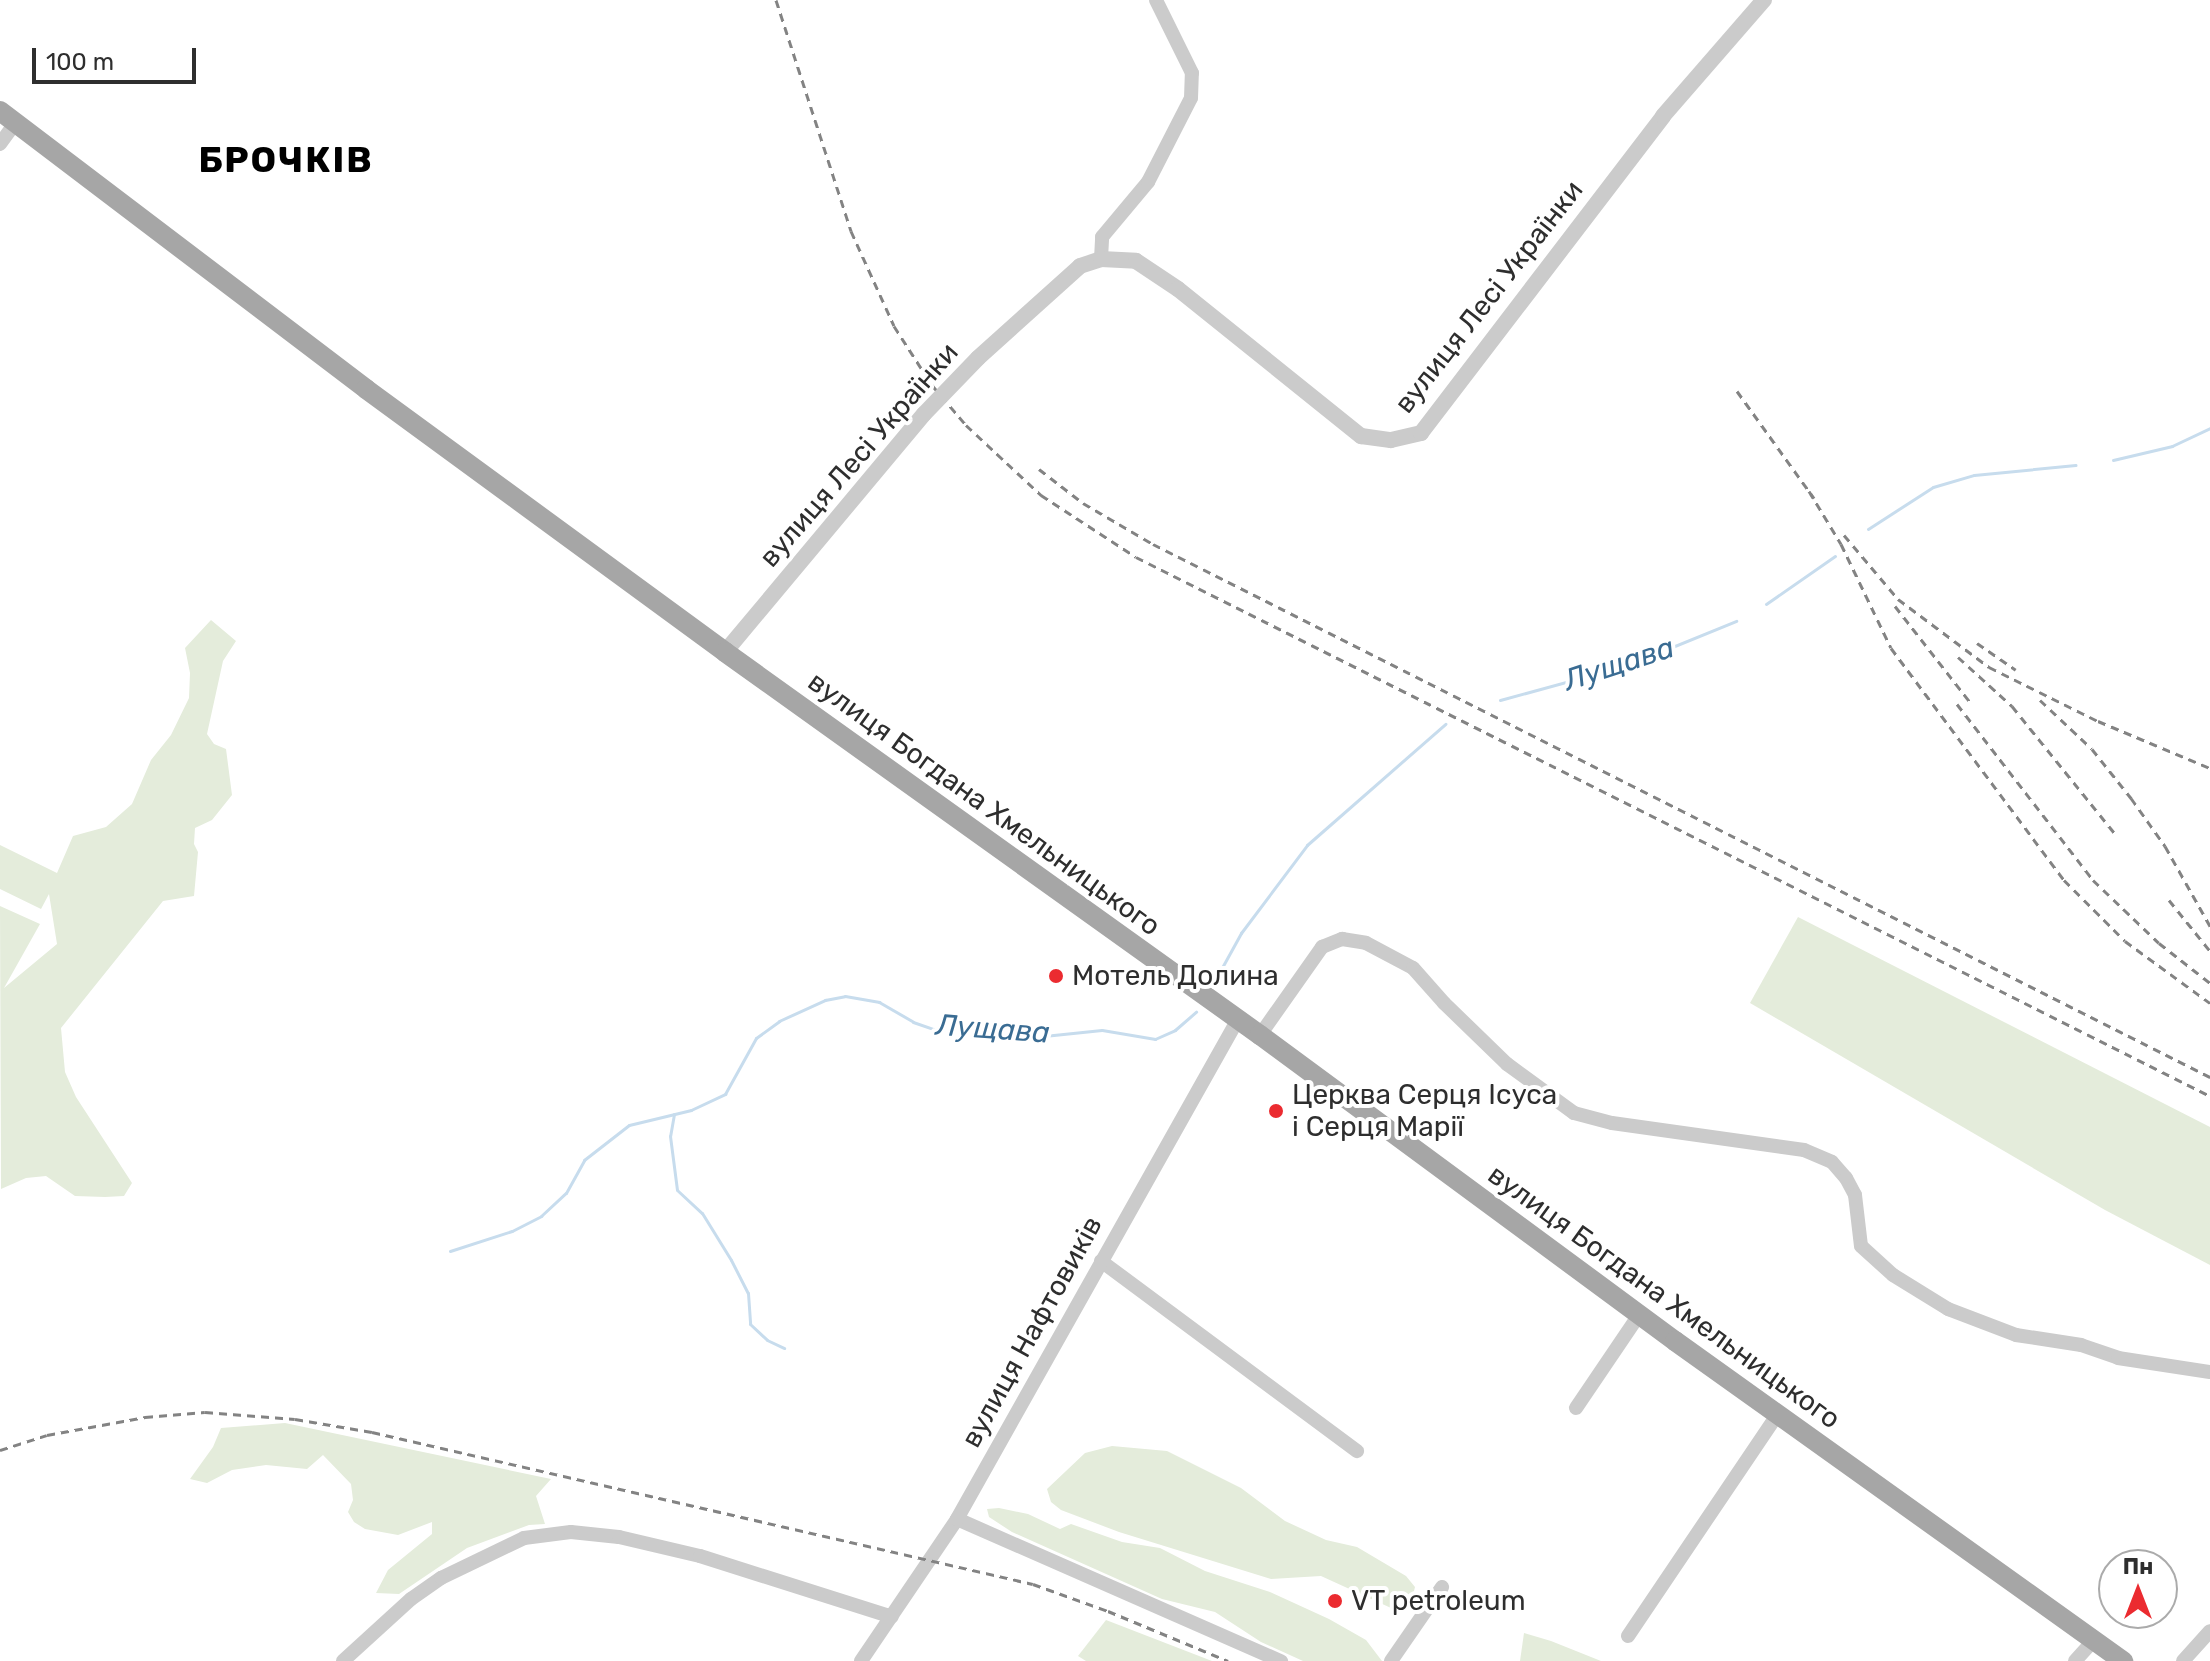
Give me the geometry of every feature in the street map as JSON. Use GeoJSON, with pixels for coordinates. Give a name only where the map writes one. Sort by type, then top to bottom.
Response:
{"type":"FeatureCollection","features":[{"type":"Feature","properties":{"kind":"main road","name":"вулиця Богдана Хмельницького"},"geometry":{"type":"LineString","coordinates":[[8,117],[366,389],[725,652],[1260,1035],[1639,1315],[2123,1661]]}},
{"type":"Feature","properties":{"kind":"street"},"geometry":{"type":"LineString","coordinates":[[1101,259],[1102,237],[1148,182],[1191,98],[1192,73],[1156,0]]}},
{"type":"Feature","properties":{"kind":"street","name":"вулиця Лесі Українки"},"geometry":{"type":"LineString","coordinates":[[725,652],[924,414],[978,358],[1080,266],[1101,259],[1136,261],[1178,289],[1361,436],[1391,440],[1421,433],[1663,116],[1764,0]]}},
{"type":"Feature","properties":{"kind":"street"},"geometry":{"type":"LineString","coordinates":[[0,144],[8,117]]}},
{"type":"Feature","properties":{"kind":"street"},"geometry":{"type":"LineString","coordinates":[[1260,1035],[1322,947],[1342,939],[1366,943],[1413,968],[1507,1064],[1574,1113],[1612,1123],[1804,1150],[1832,1162],[1855,1195],[1861,1246],[1893,1275],[1948,1309],[2016,1335],[2081,1345],[2118,1358],[2210,1372]]}},
{"type":"Feature","properties":{"kind":"street","name":"вулиця Нафтовиків"},"geometry":{"type":"LineString","coordinates":[[861,1661],[957,1519],[1237,1021]]}},
{"type":"Feature","properties":{"kind":"street"},"geometry":{"type":"LineString","coordinates":[[1101,1261],[1357,1451]]}},
{"type":"Feature","properties":{"kind":"street"},"geometry":{"type":"LineString","coordinates":[[1576,1408],[1639,1315]]}},
{"type":"Feature","properties":{"kind":"street"},"geometry":{"type":"LineString","coordinates":[[1628,1636],[1778,1414]]}},
{"type":"Feature","properties":{"kind":"street"},"geometry":{"type":"LineString","coordinates":[[957,1519],[1281,1661]]}},
{"type":"Feature","properties":{"kind":"street"},"geometry":{"type":"LineString","coordinates":[[343,1661],[411,1599],[441,1578],[524,1538],[571,1532],[619,1537],[700,1556],[892,1617]]}},
{"type":"Feature","properties":{"kind":"street"},"geometry":{"type":"LineString","coordinates":[[1391,1661],[1442,1587]]}},
{"type":"Feature","properties":{"kind":"street"},"geometry":{"type":"LineString","coordinates":[[2183,1661],[2210,1631]]}},
{"type":"Feature","properties":{"kind":"street"},"geometry":{"type":"LineString","coordinates":[[2075,1661],[2094,1640]]}},
{"type":"Feature","properties":{"kind":"green space"},"geometry":{"type":"Polygon","coordinates":[[[211,620],[236,641],[223,661],[207,734],[214,744],[226,749],[232,795],[212,820],[195,828],[194,844],[198,852],[194,896],[163,901],[61,1028],[65,1072],[76,1097],[132,1183],[124,1196],[105,1197],[75,1196],[46,1176],[26,1178],[1,1189],[0,906],[40,924],[4,988],[57,944],[49,894],[41,909],[0,889],[0,845],[57,873],[73,836],[106,827],[132,804],[151,760],[171,735],[189,698],[190,673],[185,648],[211,620]]]}},
{"type":"Feature","properties":{"kind":"green space"},"geometry":{"type":"Polygon","coordinates":[[[1798,917],[2210,1127],[2210,1265],[2105,1210],[1750,1003],[1798,917]]]}},
{"type":"Feature","properties":{"kind":"green space"},"geometry":{"type":"Polygon","coordinates":[[[285,1423],[551,1479],[536,1496],[545,1524],[529,1525],[467,1548],[399,1594],[376,1593],[388,1570],[432,1534],[432,1522],[398,1535],[365,1529],[354,1522],[348,1512],[353,1500],[351,1484],[323,1455],[307,1469],[266,1465],[232,1470],[207,1483],[190,1479],[213,1447],[221,1428],[285,1423]]]}},
{"type":"Feature","properties":{"kind":"green space"},"geometry":{"type":"Polygon","coordinates":[[[1112,1446],[1167,1451],[1241,1488],[1285,1521],[1326,1540],[1357,1547],[1406,1576],[1415,1587],[1412,1599],[1402,1613],[1321,1576],[1271,1579],[1119,1532],[1061,1510],[1051,1502],[1047,1489],[1085,1453],[1112,1446]]]}},
{"type":"Feature","properties":{"kind":"green space"},"geometry":{"type":"Polygon","coordinates":[[[999,1508],[1028,1514],[1060,1529],[1071,1524],[1122,1542],[1160,1548],[1205,1571],[1270,1592],[1329,1619],[1366,1640],[1382,1661],[1303,1661],[1261,1642],[1215,1612],[1162,1599],[1012,1532],[989,1517],[987,1509],[999,1508]]]}},
{"type":"Feature","properties":{"kind":"green space"},"geometry":{"type":"Polygon","coordinates":[[[1106,1620],[1212,1661],[1086,1661],[1078,1656],[1106,1620]]]}},
{"type":"Feature","properties":{"kind":"green space"},"geometry":{"type":"Polygon","coordinates":[[[1524,1633],[1551,1641],[1601,1661],[1520,1661],[1524,1633]]]}},
{"type":"Feature","properties":{"kind":"waterway","name":"Лущава"},"geometry":{"type":"LineString","coordinates":[[2113,460],[2172,446],[2210,428]]}},
{"type":"Feature","properties":{"kind":"waterway","name":"Лущава"},"geometry":{"type":"LineString","coordinates":[[1868,529],[1933,487],[1974,475],[2076,465]]}},
{"type":"Feature","properties":{"kind":"waterway","name":"Лущава"},"geometry":{"type":"LineString","coordinates":[[1766,604],[1835,556]]}},
{"type":"Feature","properties":{"kind":"waterway","name":"Лущава"},"geometry":{"type":"LineString","coordinates":[[1500,700],[1628,665],[1736,621]]}},
{"type":"Feature","properties":{"kind":"waterway","name":"Лущава"},"geometry":{"type":"LineString","coordinates":[[1219,973],[1241,933],[1307,845],[1445,724]]}},
{"type":"Feature","properties":{"kind":"waterway","name":"Лущава"},"geometry":{"type":"LineString","coordinates":[[450,1251],[512,1231],[541,1216],[566,1193],[584,1160],[629,1125],[691,1110],[725,1094],[756,1038],[779,1021],[825,1000],[845,996],[879,1002],[913,1022],[933,1029],[1011,1031],[1044,1036],[1102,1030],[1155,1039],[1175,1030],[1196,1012]]}},
{"type":"Feature","properties":{"kind":"waterway"},"geometry":{"type":"LineString","coordinates":[[674,1114],[670,1136],[677,1190],[702,1213],[731,1260],[748,1293],[750,1324],[767,1340],[784,1348]]}},
{"type":"Feature","properties":{"kind":"railway"},"geometry":{"type":"LineString","coordinates":[[776,0],[851,231],[894,326],[932,385],[966,425],[1041,495],[1136,557],[2210,1096]]}},
{"type":"Feature","properties":{"kind":"railway"},"geometry":{"type":"LineString","coordinates":[[1737,391],[1814,498]]}},
{"type":"Feature","properties":{"kind":"railway"},"geometry":{"type":"LineString","coordinates":[[1039,469],[1083,503],[1153,544],[2210,1077]]}},
{"type":"Feature","properties":{"kind":"railway"},"geometry":{"type":"LineString","coordinates":[[1809,491],[1841,544],[1891,648],[2064,880],[2125,941],[2210,1003]]}},
{"type":"Feature","properties":{"kind":"railway"},"geometry":{"type":"LineString","coordinates":[[1844,535],[1898,599],[1989,667],[2098,721],[2210,768]]}},
{"type":"Feature","properties":{"kind":"railway"},"geometry":{"type":"LineString","coordinates":[[1895,606],[1970,702]]}},
{"type":"Feature","properties":{"kind":"railway"},"geometry":{"type":"LineString","coordinates":[[1977,643],[2016,670]]}},
{"type":"Feature","properties":{"kind":"railway"},"geometry":{"type":"LineString","coordinates":[[1958,657],[2012,706],[2117,836]]}},
{"type":"Feature","properties":{"kind":"railway"},"geometry":{"type":"LineString","coordinates":[[2040,700],[2092,749],[2131,798],[2165,846],[2210,926]]}},
{"type":"Feature","properties":{"kind":"railway"},"geometry":{"type":"LineString","coordinates":[[1957,704],[2093,880],[2159,943],[2210,983]]}},
{"type":"Feature","properties":{"kind":"railway"},"geometry":{"type":"LineString","coordinates":[[2169,900],[2210,951]]}},
{"type":"Feature","properties":{"kind":"railway"},"geometry":{"type":"LineString","coordinates":[[0,1450],[47,1435],[145,1417],[205,1412],[295,1419],[372,1432],[1033,1584],[1108,1611],[1228,1661]]}},
{"type":"Feature","properties":{"kind":"place","name":"Мотель Долина"},"geometry":{"type":"Point","coordinates":[1056,976]}},
{"type":"Feature","properties":{"kind":"place","name":"Церква Серця Ісуса і Серця Марії"},"geometry":{"type":"Point","coordinates":[1276,1111]}},
{"type":"Feature","properties":{"kind":"place","name":"VT petroleum"},"geometry":{"type":"Point","coordinates":[1335,1601]}},
{"type":"Feature","properties":{"kind":"district","name":"БРОЧКІВ"},"geometry":{"type":"Point","coordinates":[286,160]}}]}
